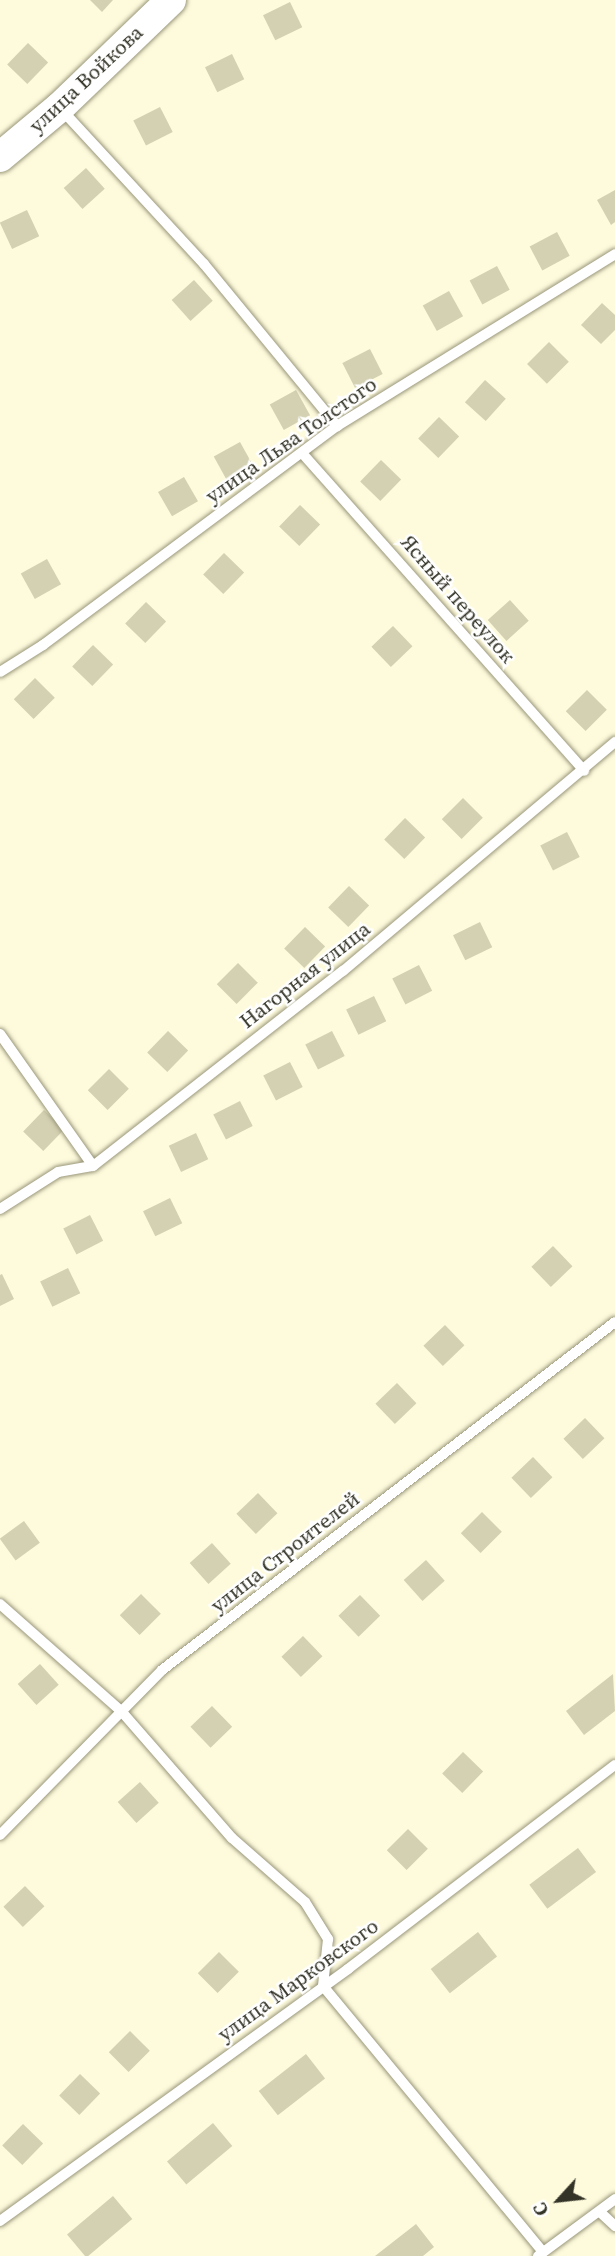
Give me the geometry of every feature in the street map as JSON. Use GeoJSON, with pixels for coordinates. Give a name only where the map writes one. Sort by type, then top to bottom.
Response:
{"type":"FeatureCollection","features":[{"type":"Feature","properties":{"kind":"street","name":"улица Войкова"},"geometry":{"type":"LineString","coordinates":[[0,157],[60,107],[171,0]]}},
{"type":"Feature","properties":{"kind":"lane"},"geometry":{"type":"LineString","coordinates":[[60,107],[204,264],[337,426]]}},
{"type":"Feature","properties":{"kind":"lane","name":"улица Льва Толстого"},"geometry":{"type":"LineString","coordinates":[[0,672],[43,645],[337,426],[615,254]]}},
{"type":"Feature","properties":{"kind":"lane","name":"Ясный переулок"},"geometry":{"type":"LineString","coordinates":[[302,453],[584,771]]}},
{"type":"Feature","properties":{"kind":"lane","name":"Нагорная улица"},"geometry":{"type":"LineString","coordinates":[[0,1209],[58,1172],[93,1166],[343,971],[584,771],[615,742]]}},
{"type":"Feature","properties":{"kind":"lane"},"geometry":{"type":"LineString","coordinates":[[0,1034],[93,1166]]}},
{"type":"Feature","properties":{"kind":"lane","name":"улица Строителей"},"geometry":{"type":"LineString","coordinates":[[0,1835],[162,1670],[615,1322]]}},
{"type":"Feature","properties":{"kind":"lane"},"geometry":{"type":"LineString","coordinates":[[0,1604],[122,1712],[232,1838],[305,1902],[328,1938],[323,1986],[540,2254],[615,2199]]}},
{"type":"Feature","properties":{"kind":"lane","name":"улица Марковского"},"geometry":{"type":"LineString","coordinates":[[0,2221],[323,1986],[615,1765]]}},
{"type":"Feature","properties":{"kind":"lane"},"geometry":{"type":"LineString","coordinates":[[600,2212],[615,2226]]}},
{"type":"Feature","properties":{"kind":"building"},"geometry":{"type":"Polygon","coordinates":[[[90,0],[113,0],[102,12],[90,0]]]}},
{"type":"Feature","properties":{"kind":"building"},"geometry":{"type":"Polygon","coordinates":[[[290,2],[302,27],[275,40],[263,15],[290,2]]]}},
{"type":"Feature","properties":{"kind":"building"},"geometry":{"type":"Polygon","coordinates":[[[28,43],[48,62],[27,84],[7,65],[28,43]]]}},
{"type":"Feature","properties":{"kind":"building"},"geometry":{"type":"Polygon","coordinates":[[[232,54],[244,79],[217,92],[205,67],[232,54]]]}},
{"type":"Feature","properties":{"kind":"building"},"geometry":{"type":"Polygon","coordinates":[[[160,107],[173,132],[146,146],[133,121],[160,107]]]}},
{"type":"Feature","properties":{"kind":"building"},"geometry":{"type":"Polygon","coordinates":[[[86,168],[105,189],[82,209],[64,188],[86,168]]]}},
{"type":"Feature","properties":{"kind":"building"},"geometry":{"type":"Polygon","coordinates":[[[615,190],[615,222],[611,225],[597,200],[615,190]]]}},
{"type":"Feature","properties":{"kind":"building"},"geometry":{"type":"Polygon","coordinates":[[[27,210],[39,236],[12,249],[0,223],[27,210]]]}},
{"type":"Feature","properties":{"kind":"building"},"geometry":{"type":"Polygon","coordinates":[[[557,232],[570,256],[542,270],[530,247],[557,232]]]}},
{"type":"Feature","properties":{"kind":"building"},"geometry":{"type":"Polygon","coordinates":[[[497,266],[510,290],[482,304],[470,281],[497,266]]]}},
{"type":"Feature","properties":{"kind":"building"},"geometry":{"type":"Polygon","coordinates":[[[194,280],[213,301],[190,321],[172,300],[194,280]]]}},
{"type":"Feature","properties":{"kind":"building"},"geometry":{"type":"Polygon","coordinates":[[[449,291],[463,316],[437,331],[423,306],[449,291]]]}},
{"type":"Feature","properties":{"kind":"building"},"geometry":{"type":"Polygon","coordinates":[[[602,303],[615,315],[615,330],[601,344],[581,325],[602,303]]]}},
{"type":"Feature","properties":{"kind":"building"},"geometry":{"type":"Polygon","coordinates":[[[549,342],[569,362],[547,384],[527,364],[549,342]]]}},
{"type":"Feature","properties":{"kind":"building"},"geometry":{"type":"Polygon","coordinates":[[[370,349],[383,374],[355,388],[342,363],[370,349]]]}},
{"type":"Feature","properties":{"kind":"building"},"geometry":{"type":"Polygon","coordinates":[[[485,380],[506,399],[486,421],[465,402],[485,380]]]}},
{"type":"Feature","properties":{"kind":"building"},"geometry":{"type":"Polygon","coordinates":[[[296,390],[310,415],[284,430],[270,405],[296,390]]]}},
{"type":"Feature","properties":{"kind":"building"},"geometry":{"type":"Polygon","coordinates":[[[439,417],[459,436],[438,458],[418,439],[439,417]]]}},
{"type":"Feature","properties":{"kind":"building"},"geometry":{"type":"Polygon","coordinates":[[[240,442],[254,467],[228,482],[214,457],[240,442]]]}},
{"type":"Feature","properties":{"kind":"building"},"geometry":{"type":"Polygon","coordinates":[[[381,460],[401,479],[380,501],[360,482],[381,460]]]}},
{"type":"Feature","properties":{"kind":"building"},"geometry":{"type":"Polygon","coordinates":[[[184,477],[198,501],[172,516],[158,492],[184,477]]]}},
{"type":"Feature","properties":{"kind":"building"},"geometry":{"type":"Polygon","coordinates":[[[300,505],[320,524],[299,546],[279,527],[300,505]]]}},
{"type":"Feature","properties":{"kind":"building"},"geometry":{"type":"Polygon","coordinates":[[[224,553],[244,572],[223,594],[203,575],[224,553]]]}},
{"type":"Feature","properties":{"kind":"building"},"geometry":{"type":"Polygon","coordinates":[[[47,559],[61,584],[35,599],[21,574],[47,559]]]}},
{"type":"Feature","properties":{"kind":"building"},"geometry":{"type":"Polygon","coordinates":[[[510,600],[529,621],[506,641],[488,620],[510,600]]]}},
{"type":"Feature","properties":{"kind":"building"},"geometry":{"type":"Polygon","coordinates":[[[146,602],[166,621],[145,643],[125,624],[146,602]]]}},
{"type":"Feature","properties":{"kind":"building"},"geometry":{"type":"Polygon","coordinates":[[[393,626],[412,646],[391,667],[371,647],[393,626]]]}},
{"type":"Feature","properties":{"kind":"building"},"geometry":{"type":"Polygon","coordinates":[[[93,645],[113,664],[92,686],[72,667],[93,645]]]}},
{"type":"Feature","properties":{"kind":"building"},"geometry":{"type":"Polygon","coordinates":[[[35,678],[55,698],[34,719],[14,699],[35,678]]]}},
{"type":"Feature","properties":{"kind":"building"},"geometry":{"type":"Polygon","coordinates":[[[587,690],[607,710],[586,731],[566,711],[587,690]]]}},
{"type":"Feature","properties":{"kind":"building"},"geometry":{"type":"Polygon","coordinates":[[[463,798],[483,818],[462,839],[442,819],[463,798]]]}},
{"type":"Feature","properties":{"kind":"building"},"geometry":{"type":"Polygon","coordinates":[[[405,818],[425,837],[404,859],[384,840],[405,818]]]}},
{"type":"Feature","properties":{"kind":"building"},"geometry":{"type":"Polygon","coordinates":[[[567,832],[580,857],[553,871],[540,846],[567,832]]]}},
{"type":"Feature","properties":{"kind":"building"},"geometry":{"type":"Polygon","coordinates":[[[349,886],[369,905],[348,927],[328,908],[349,886]]]}},
{"type":"Feature","properties":{"kind":"building"},"geometry":{"type":"Polygon","coordinates":[[[480,922],[492,947],[465,960],[453,935],[480,922]]]}},
{"type":"Feature","properties":{"kind":"building"},"geometry":{"type":"Polygon","coordinates":[[[305,927],[325,946],[304,968],[284,949],[305,927]]]}},
{"type":"Feature","properties":{"kind":"building"},"geometry":{"type":"Polygon","coordinates":[[[238,963],[258,983],[237,1004],[217,984],[238,963]]]}},
{"type":"Feature","properties":{"kind":"building"},"geometry":{"type":"Polygon","coordinates":[[[419,965],[432,991],[405,1004],[392,979],[419,965]]]}},
{"type":"Feature","properties":{"kind":"building"},"geometry":{"type":"Polygon","coordinates":[[[374,996],[386,1021],[358,1035],[346,1010],[374,996]]]}},
{"type":"Feature","properties":{"kind":"building"},"geometry":{"type":"Polygon","coordinates":[[[168,1031],[188,1050],[167,1072],[147,1053],[168,1031]]]}},
{"type":"Feature","properties":{"kind":"building"},"geometry":{"type":"Polygon","coordinates":[[[332,1031],[345,1056],[318,1070],[305,1045],[332,1031]]]}},
{"type":"Feature","properties":{"kind":"building"},"geometry":{"type":"Polygon","coordinates":[[[290,1062],[303,1087],[276,1101],[263,1076],[290,1062]]]}},
{"type":"Feature","properties":{"kind":"building"},"geometry":{"type":"Polygon","coordinates":[[[109,1069],[129,1089],[108,1110],[88,1090],[109,1069]]]}},
{"type":"Feature","properties":{"kind":"building"},"geometry":{"type":"Polygon","coordinates":[[[240,1101],[253,1126],[226,1140],[213,1115],[240,1101]]]}},
{"type":"Feature","properties":{"kind":"building"},"geometry":{"type":"Polygon","coordinates":[[[44,1110],[64,1129],[43,1151],[23,1132],[44,1110]]]}},
{"type":"Feature","properties":{"kind":"building"},"geometry":{"type":"Polygon","coordinates":[[[196,1133],[208,1159],[181,1172],[169,1146],[196,1133]]]}},
{"type":"Feature","properties":{"kind":"building"},"geometry":{"type":"Polygon","coordinates":[[[170,1198],[182,1223],[155,1236],[143,1211],[170,1198]]]}},
{"type":"Feature","properties":{"kind":"building"},"geometry":{"type":"Polygon","coordinates":[[[90,1215],[103,1241],[76,1254],[63,1229],[90,1215]]]}},
{"type":"Feature","properties":{"kind":"building"},"geometry":{"type":"Polygon","coordinates":[[[553,1246],[572,1266],[551,1287],[531,1267],[553,1246]]]}},
{"type":"Feature","properties":{"kind":"building"},"geometry":{"type":"Polygon","coordinates":[[[68,1268],[80,1293],[52,1307],[40,1282],[68,1268]]]}},
{"type":"Feature","properties":{"kind":"building"},"geometry":{"type":"Polygon","coordinates":[[[2,1274],[14,1299],[0,1306],[0,1275],[2,1274]]]}},
{"type":"Feature","properties":{"kind":"building"},"geometry":{"type":"Polygon","coordinates":[[[445,1325],[464,1345],[443,1366],[423,1346],[445,1325]]]}},
{"type":"Feature","properties":{"kind":"building"},"geometry":{"type":"Polygon","coordinates":[[[397,1383],[416,1403],[395,1424],[375,1404],[397,1383]]]}},
{"type":"Feature","properties":{"kind":"building"},"geometry":{"type":"Polygon","coordinates":[[[585,1418],[604,1438],[583,1459],[563,1439],[585,1418]]]}},
{"type":"Feature","properties":{"kind":"building"},"geometry":{"type":"Polygon","coordinates":[[[533,1457],[552,1477],[531,1498],[511,1478],[533,1457]]]}},
{"type":"Feature","properties":{"kind":"building"},"geometry":{"type":"Polygon","coordinates":[[[258,1493],[277,1513],[256,1534],[236,1514],[258,1493]]]}},
{"type":"Feature","properties":{"kind":"building"},"geometry":{"type":"Polygon","coordinates":[[[482,1512],[502,1532],[481,1553],[461,1533],[482,1512]]]}},
{"type":"Feature","properties":{"kind":"building"},"geometry":{"type":"Polygon","coordinates":[[[24,1521],[40,1543],[16,1560],[0,1538],[24,1521]]]}},
{"type":"Feature","properties":{"kind":"building"},"geometry":{"type":"Polygon","coordinates":[[[212,1543],[231,1564],[208,1584],[190,1563],[212,1543]]]}},
{"type":"Feature","properties":{"kind":"building"},"geometry":{"type":"Polygon","coordinates":[[[426,1560],[445,1581],[422,1601],[404,1580],[426,1560]]]}},
{"type":"Feature","properties":{"kind":"building"},"geometry":{"type":"Polygon","coordinates":[[[141,1594],[161,1614],[140,1635],[120,1615],[141,1594]]]}},
{"type":"Feature","properties":{"kind":"building"},"geometry":{"type":"Polygon","coordinates":[[[360,1595],[380,1616],[359,1637],[338,1616],[360,1595]]]}},
{"type":"Feature","properties":{"kind":"building"},"geometry":{"type":"Polygon","coordinates":[[[303,1636],[322,1656],[301,1677],[281,1657],[303,1636]]]}},
{"type":"Feature","properties":{"kind":"building"},"geometry":{"type":"Polygon","coordinates":[[[40,1664],[59,1685],[36,1705],[18,1684],[40,1664]]]}},
{"type":"Feature","properties":{"kind":"building"},"geometry":{"type":"Polygon","coordinates":[[[613,1674],[615,1711],[584,1735],[566,1711],[613,1674]]]}},
{"type":"Feature","properties":{"kind":"building"},"geometry":{"type":"Polygon","coordinates":[[[212,1706],[232,1727],[211,1748],[190,1727],[212,1706]]]}},
{"type":"Feature","properties":{"kind":"building"},"geometry":{"type":"Polygon","coordinates":[[[463,1752],[483,1771],[462,1793],[442,1774],[463,1752]]]}},
{"type":"Feature","properties":{"kind":"building"},"geometry":{"type":"Polygon","coordinates":[[[140,1782],[159,1803],[136,1823],[118,1802],[140,1782]]]}},
{"type":"Feature","properties":{"kind":"building"},"geometry":{"type":"Polygon","coordinates":[[[408,1829],[428,1849],[407,1870],[387,1850],[408,1829]]]}},
{"type":"Feature","properties":{"kind":"building"},"geometry":{"type":"Polygon","coordinates":[[[578,1848],[596,1872],[547,1909],[529,1885],[578,1848]]]}},
{"type":"Feature","properties":{"kind":"building"},"geometry":{"type":"Polygon","coordinates":[[[25,1886],[44,1906],[23,1927],[3,1907],[25,1886]]]}},
{"type":"Feature","properties":{"kind":"building"},"geometry":{"type":"Polygon","coordinates":[[[478,1932],[497,1956],[450,1993],[431,1969],[478,1932]]]}},
{"type":"Feature","properties":{"kind":"building"},"geometry":{"type":"Polygon","coordinates":[[[219,1952],[239,1972],[218,1993],[198,1973],[219,1952]]]}},
{"type":"Feature","properties":{"kind":"building"},"geometry":{"type":"Polygon","coordinates":[[[130,2031],[150,2051],[129,2072],[109,2052],[130,2031]]]}},
{"type":"Feature","properties":{"kind":"building"},"geometry":{"type":"Polygon","coordinates":[[[306,2054],[325,2078],[278,2115],[259,2091],[306,2054]]]}},
{"type":"Feature","properties":{"kind":"building"},"geometry":{"type":"Polygon","coordinates":[[[80,2074],[100,2093],[79,2115],[59,2096],[80,2074]]]}},
{"type":"Feature","properties":{"kind":"building"},"geometry":{"type":"Polygon","coordinates":[[[213,2123],[232,2146],[186,2185],[167,2162],[213,2123]]]}},
{"type":"Feature","properties":{"kind":"building"},"geometry":{"type":"Polygon","coordinates":[[[23,2124],[43,2143],[22,2165],[2,2146],[23,2124]]]}},
{"type":"Feature","properties":{"kind":"building"},"geometry":{"type":"Polygon","coordinates":[[[113,2196],[132,2219],[88,2256],[85,2256],[67,2235],[113,2196]]]}},
{"type":"Feature","properties":{"kind":"building"},"geometry":{"type":"Polygon","coordinates":[[[416,2224],[434,2247],[423,2256],[375,2256],[416,2224]]]}}]}
